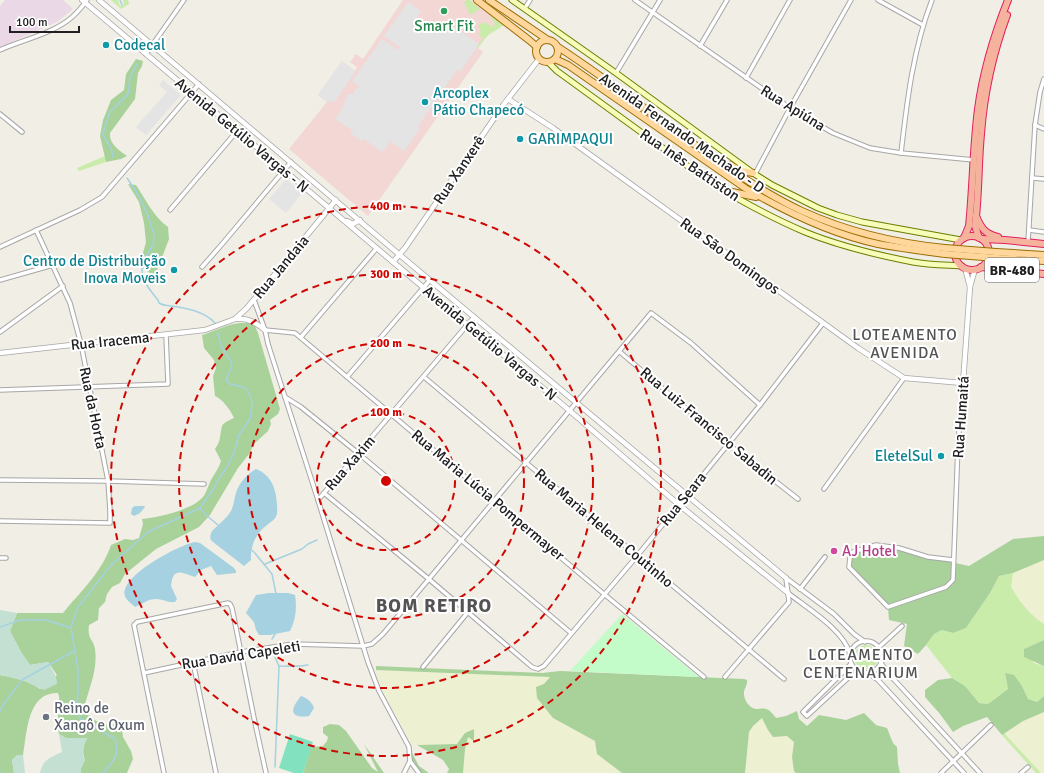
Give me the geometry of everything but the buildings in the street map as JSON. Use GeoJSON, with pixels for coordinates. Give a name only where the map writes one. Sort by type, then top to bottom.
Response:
{"type":"FeatureCollection","features":[{"type":"Feature","properties":{"kind":"highway"},"geometry":{"type":"LineString","coordinates":[[963,239],[969,226],[978,110],[984,79],[998,25],[1008,0]]}},
{"type":"Feature","properties":{"kind":"highway"},"geometry":{"type":"LineString","coordinates":[[980,238],[972,236],[963,239],[956,245],[956,259],[963,267],[978,268],[987,259],[988,252],[986,245],[980,238],[975,226],[981,134],[988,83],[999,36],[1012,0]]}},
{"type":"Feature","properties":{"kind":"highway"},"geometry":{"type":"LineString","coordinates":[[976,215],[984,231],[992,236],[1005,240]]}},
{"type":"Feature","properties":{"kind":"highway","name":"BR-480"},"geometry":{"type":"LineString","coordinates":[[980,238],[1028,242]]}},
{"type":"Feature","properties":{"kind":"highway"},"geometry":{"type":"LineString","coordinates":[[1028,242],[1044,244]]}},
{"type":"Feature","properties":{"kind":"highway","name":"BR-480"},"geometry":{"type":"LineString","coordinates":[[978,268],[1044,274]]}},
{"type":"Feature","properties":{"kind":"main road"},"geometry":{"type":"LineString","coordinates":[[477,0],[537,47]]}},
{"type":"Feature","properties":{"kind":"main road"},"geometry":{"type":"LineString","coordinates":[[489,0],[548,40],[554,42],[558,47],[558,54],[555,59],[549,63],[539,59],[536,54],[537,47],[541,42],[548,40]]}},
{"type":"Feature","properties":{"kind":"main road"},"geometry":{"type":"LineString","coordinates":[[512,0],[616,73],[754,174],[772,185],[818,208],[837,215],[862,222],[963,239]]}},
{"type":"Feature","properties":{"kind":"main road","name":"Avenida Fernando Machado - D"},"geometry":{"type":"LineString","coordinates":[[558,47],[747,181],[803,211],[877,238],[945,251]]}},
{"type":"Feature","properties":{"kind":"main road","name":"Avenida Fernando Machado - D"},"geometry":{"type":"LineString","coordinates":[[555,59],[568,64],[745,188],[801,217],[859,239],[877,244],[996,255]]}},
{"type":"Feature","properties":{"kind":"main road","name":"Rua Inês Battiston"},"geometry":{"type":"LineString","coordinates":[[549,63],[557,71],[711,183],[789,225],[852,248],[915,262],[963,267]]}},
{"type":"Feature","properties":{"kind":"main road"},"geometry":{"type":"LineString","coordinates":[[702,150],[712,154],[723,162],[741,171],[754,174]]}},
{"type":"Feature","properties":{"kind":"main road"},"geometry":{"type":"LineString","coordinates":[[723,190],[762,198]]}},
{"type":"Feature","properties":{"kind":"main road","name":"BR-480"},"geometry":{"type":"LineString","coordinates":[[996,255],[1044,255]]}},
{"type":"Feature","properties":{"kind":"main road","name":"BR-480"},"geometry":{"type":"LineString","coordinates":[[996,255],[1044,262]]}},
{"type":"Feature","properties":{"kind":"street","name":"Avenida Getúlio Vargas - N"},"geometry":{"type":"LineString","coordinates":[[99,0],[153,44],[400,255],[786,578]]}},
{"type":"Feature","properties":{"kind":"street"},"geometry":{"type":"LineString","coordinates":[[146,54],[184,0]]}},
{"type":"Feature","properties":{"kind":"street"},"geometry":{"type":"LineString","coordinates":[[525,8],[530,0]]}},
{"type":"Feature","properties":{"kind":"street","name":"Rua Apiúna"},"geometry":{"type":"LineString","coordinates":[[635,0],[790,108],[832,133],[870,148],[901,153],[974,160]]}},
{"type":"Feature","properties":{"kind":"street"},"geometry":{"type":"LineString","coordinates":[[616,73],[660,0]]}},
{"type":"Feature","properties":{"kind":"street"},"geometry":{"type":"LineString","coordinates":[[700,46],[727,0]]}},
{"type":"Feature","properties":{"kind":"street"},"geometry":{"type":"LineString","coordinates":[[746,78],[790,0]]}},
{"type":"Feature","properties":{"kind":"street"},"geometry":{"type":"LineString","coordinates":[[754,174],[851,0]]}},
{"type":"Feature","properties":{"kind":"street"},"geometry":{"type":"LineString","coordinates":[[878,0],[922,25]]}},
{"type":"Feature","properties":{"kind":"street"},"geometry":{"type":"LineString","coordinates":[[901,153],[913,65],[922,25],[932,0]]}},
{"type":"Feature","properties":{"kind":"street","name":"Avenida Getúlio Vargas - N"},"geometry":{"type":"LineString","coordinates":[[85,1],[678,504],[788,593]]}},
{"type":"Feature","properties":{"kind":"street"},"geometry":{"type":"LineString","coordinates":[[0,50],[57,27],[70,19],[81,9],[85,1]]}},
{"type":"Feature","properties":{"kind":"street","name":"Rua Xanxerê"},"geometry":{"type":"LineString","coordinates":[[393,262],[400,255],[508,99],[539,59]]}},
{"type":"Feature","properties":{"kind":"street"},"geometry":{"type":"LineString","coordinates":[[1028,242],[1035,125],[1040,92],[1044,79]]}},
{"type":"Feature","properties":{"kind":"street"},"geometry":{"type":"LineString","coordinates":[[0,247],[90,205],[102,197],[199,84]]}},
{"type":"Feature","properties":{"kind":"street","name":"Rua São Domingos"},"geometry":{"type":"LineString","coordinates":[[508,99],[552,128],[823,323],[904,378],[963,383]]}},
{"type":"Feature","properties":{"kind":"street"},"geometry":{"type":"LineString","coordinates":[[0,114],[22,132]]}},
{"type":"Feature","properties":{"kind":"street"},"geometry":{"type":"LineString","coordinates":[[1035,125],[1044,129]]}},
{"type":"Feature","properties":{"kind":"street"},"geometry":{"type":"LineString","coordinates":[[170,210],[237,131]]}},
{"type":"Feature","properties":{"kind":"street"},"geometry":{"type":"LineString","coordinates":[[202,267],[291,162]]}},
{"type":"Feature","properties":{"kind":"street"},"geometry":{"type":"LineString","coordinates":[[1032,178],[1044,179]]}},
{"type":"Feature","properties":{"kind":"street","name":"Rua Jandaia"},"geometry":{"type":"LineString","coordinates":[[218,325],[235,318],[254,300],[336,200]]}},
{"type":"Feature","properties":{"kind":"street"},"geometry":{"type":"LineString","coordinates":[[340,217],[353,224],[360,220]]}},
{"type":"Feature","properties":{"kind":"street","name":"Rua da Horta"},"geometry":{"type":"LineString","coordinates":[[0,521],[110,523],[108,481],[80,344],[70,303],[36,230]]}},
{"type":"Feature","properties":{"kind":"street"},"geometry":{"type":"LineString","coordinates":[[1029,230],[1044,232]]}},
{"type":"Feature","properties":{"kind":"street"},"geometry":{"type":"LineString","coordinates":[[301,337],[377,248]]}},
{"type":"Feature","properties":{"kind":"street"},"geometry":{"type":"LineString","coordinates":[[0,280],[52,265]]}},
{"type":"Feature","properties":{"kind":"street","name":"Rua Humaitá"},"geometry":{"type":"LineString","coordinates":[[963,267],[970,287]]}},
{"type":"Feature","properties":{"kind":"street","name":"Rua Humaitá"},"geometry":{"type":"LineString","coordinates":[[953,560],[928,557],[899,548],[876,545],[853,552],[850,557],[849,568],[888,607],[946,587],[953,580],[956,498],[970,287],[978,268]]}},
{"type":"Feature","properties":{"kind":"street"},"geometry":{"type":"LineString","coordinates":[[348,377],[430,280]]}},
{"type":"Feature","properties":{"kind":"street"},"geometry":{"type":"LineString","coordinates":[[0,332],[63,286]]}},
{"type":"Feature","properties":{"kind":"street"},"geometry":{"type":"LineString","coordinates":[[254,300],[265,330],[284,397],[318,500],[363,646],[379,691],[409,747],[410,761],[404,773]]}},
{"type":"Feature","properties":{"kind":"street"},"geometry":{"type":"LineString","coordinates":[[363,646],[372,644],[383,634],[430,580],[526,463],[652,314],[691,343],[760,405]]}},
{"type":"Feature","properties":{"kind":"street","name":"Rua Xaxim"},"geometry":{"type":"LineString","coordinates":[[318,500],[474,317]]}},
{"type":"Feature","properties":{"kind":"street"},"geometry":{"type":"LineString","coordinates":[[235,318],[256,322],[265,330]]}},
{"type":"Feature","properties":{"kind":"street","name":"Rua Seara"},"geometry":{"type":"LineString","coordinates":[[468,612],[532,667],[538,669],[544,666],[637,556],[760,405],[823,323]]}},
{"type":"Feature","properties":{"kind":"street","name":"Rua Iracema"},"geometry":{"type":"LineString","coordinates":[[0,352],[166,335],[205,330],[218,325]]}},
{"type":"Feature","properties":{"kind":"street","name":"Rua Maria Lúcia Pompermayer"},"geometry":{"type":"LineString","coordinates":[[265,330],[295,332],[704,677]]}},
{"type":"Feature","properties":{"kind":"street"},"geometry":{"type":"LineString","coordinates":[[0,390],[168,384],[166,335]]}},
{"type":"Feature","properties":{"kind":"street","name":"Rua Luiz Francisco Sabadin"},"geometry":{"type":"LineString","coordinates":[[620,352],[728,444],[798,500]]}},
{"type":"Feature","properties":{"kind":"street","name":"Rua Maria Helena Coutinho"},"geometry":{"type":"LineString","coordinates":[[424,377],[784,679]]}},
{"type":"Feature","properties":{"kind":"street"},"geometry":{"type":"LineString","coordinates":[[824,489],[904,378]]}},
{"type":"Feature","properties":{"kind":"street"},"geometry":{"type":"LineString","coordinates":[[284,397],[301,406],[571,633]]}},
{"type":"Feature","properties":{"kind":"street"},"geometry":{"type":"LineString","coordinates":[[0,480],[204,484]]}},
{"type":"Feature","properties":{"kind":"street"},"geometry":{"type":"LineString","coordinates":[[324,493],[468,612],[423,667]]}},
{"type":"Feature","properties":{"kind":"street"},"geometry":{"type":"LineString","coordinates":[[800,589],[824,556]]}},
{"type":"Feature","properties":{"kind":"street"},"geometry":{"type":"LineString","coordinates":[[0,558],[6,558]]}},
{"type":"Feature","properties":{"kind":"street"},"geometry":{"type":"LineString","coordinates":[[786,578],[834,614],[854,634],[865,642],[874,644],[878,648],[882,658],[881,663],[874,671],[869,673],[858,672],[848,678],[807,716],[803,712],[851,664]]}},
{"type":"Feature","properties":{"kind":"street"},"geometry":{"type":"LineString","coordinates":[[725,677],[789,602],[786,578]]}},
{"type":"Feature","properties":{"kind":"street"},"geometry":{"type":"LineString","coordinates":[[788,593],[826,622],[845,642],[850,654],[851,664],[858,672]]}},
{"type":"Feature","properties":{"kind":"street"},"geometry":{"type":"LineString","coordinates":[[164,773],[134,625],[139,621],[225,603],[230,604],[232,608],[266,773]]}},
{"type":"Feature","properties":{"kind":"street"},"geometry":{"type":"LineString","coordinates":[[878,648],[902,626]]}},
{"type":"Feature","properties":{"kind":"street"},"geometry":{"type":"LineString","coordinates":[[850,654],[855,646],[865,642]]}},
{"type":"Feature","properties":{"kind":"street","name":"Rua David Capeleti"},"geometry":{"type":"LineString","coordinates":[[144,673],[241,652],[293,644],[363,646]]}},
{"type":"Feature","properties":{"kind":"street"},"geometry":{"type":"LineString","coordinates":[[193,662],[216,773]]}},
{"type":"Feature","properties":{"kind":"street"},"geometry":{"type":"LineString","coordinates":[[881,663],[888,673],[980,773]]}},
{"type":"Feature","properties":{"kind":"street"},"geometry":{"type":"LineString","coordinates":[[869,673],[878,680],[964,773]]}},
{"type":"Feature","properties":{"kind":"street"},"geometry":{"type":"LineString","coordinates":[[941,773],[992,725]]}},
{"type":"Feature","properties":{"kind":"street"},"geometry":{"type":"LineString","coordinates":[[410,761],[419,773]]}},
{"type":"Feature","properties":{"kind":"street"},"geometry":{"type":"LineString","coordinates":[[1021,773],[1028,767]]}},
{"type":"Feature","properties":{"kind":"shaded area"},"geometry":{"type":"Polygon","coordinates":[[[5,0],[63,0],[73,9],[57,22],[0,47],[0,6],[5,0]]]}},
{"type":"Feature","properties":{"kind":"shaded area"},"geometry":{"type":"Polygon","coordinates":[[[403,0],[470,0],[504,25],[491,32],[485,38],[478,48],[483,52],[368,216],[289,149],[327,102],[318,95],[342,61],[355,71],[357,67],[350,62],[356,54],[363,59],[403,0]]]}},
{"type":"Feature","properties":{"kind":"shaded area"},"geometry":{"type":"Polygon","coordinates":[[[408,2],[421,11],[417,17],[435,29],[442,26],[448,30],[451,25],[479,44],[460,72],[457,70],[418,126],[420,128],[404,151],[389,140],[388,142],[390,143],[382,152],[364,139],[362,141],[351,134],[353,131],[335,119],[342,109],[348,94],[352,95],[359,86],[352,81],[382,39],[398,50],[400,47],[384,36],[408,2]]]}},
{"type":"Feature","properties":{"kind":"shaded area"},"geometry":{"type":"Polygon","coordinates":[[[342,61],[355,71],[353,73],[354,74],[335,101],[327,102],[318,95],[342,61]]]}},
{"type":"Feature","properties":{"kind":"shaded area"},"geometry":{"type":"Polygon","coordinates":[[[163,80],[181,95],[146,135],[136,127],[167,92],[159,85],[163,80]]]}},
{"type":"Feature","properties":{"kind":"shaded area"},"geometry":{"type":"Polygon","coordinates":[[[286,179],[302,193],[286,213],[269,199],[286,179]]]}},
{"type":"Feature","properties":{"kind":"green space"},"geometry":{"type":"Polygon","coordinates":[[[111,0],[118,0],[120,6],[124,5],[123,0],[128,0],[129,4],[121,9],[111,0]]]}},
{"type":"Feature","properties":{"kind":"green space"},"geometry":{"type":"Polygon","coordinates":[[[470,0],[480,9],[470,15],[464,2],[470,0]]]}},
{"type":"Feature","properties":{"kind":"green space"},"geometry":{"type":"Polygon","coordinates":[[[489,15],[504,25],[487,36],[478,48],[477,47],[483,38],[478,34],[481,32],[478,25],[486,22],[492,27],[495,24],[489,15]]]}},
{"type":"Feature","properties":{"kind":"green space"},"geometry":{"type":"Polygon","coordinates":[[[136,59],[143,61],[138,73],[135,99],[110,133],[113,144],[127,156],[121,159],[106,162],[100,136],[103,120],[111,100],[124,90],[126,74],[136,59]]]}},
{"type":"Feature","properties":{"kind":"green space"},"geometry":{"type":"Polygon","coordinates":[[[105,156],[106,162],[79,171],[77,168],[105,156]]]}},
{"type":"Feature","properties":{"kind":"green space"},"geometry":{"type":"Polygon","coordinates":[[[128,184],[136,185],[154,213],[168,227],[169,239],[155,276],[141,267],[140,264],[146,242],[144,223],[139,202],[128,184]]]}},
{"type":"Feature","properties":{"kind":"green space"},"geometry":{"type":"Polygon","coordinates":[[[248,323],[255,326],[258,333],[280,409],[278,414],[270,420],[271,424],[268,431],[254,444],[210,515],[199,527],[156,549],[125,574],[120,583],[112,587],[107,594],[105,602],[99,608],[98,620],[89,625],[89,636],[95,649],[96,657],[84,708],[88,715],[102,725],[116,723],[122,729],[123,737],[131,751],[133,759],[127,773],[81,773],[80,769],[85,760],[83,749],[87,738],[66,738],[59,734],[57,723],[60,703],[58,693],[48,694],[40,699],[34,706],[30,715],[23,755],[17,756],[12,760],[14,773],[0,773],[0,675],[26,681],[40,689],[57,675],[48,662],[30,665],[21,652],[10,631],[17,613],[63,613],[97,573],[111,545],[125,539],[133,540],[139,538],[143,524],[142,519],[181,510],[196,503],[203,497],[221,461],[215,449],[220,440],[222,425],[234,418],[226,405],[215,396],[213,376],[216,368],[214,360],[204,348],[202,335],[226,326],[248,323]]]}},
{"type":"Feature","properties":{"kind":"green space"},"geometry":{"type":"Polygon","coordinates":[[[1044,536],[1044,560],[1013,573],[999,576],[990,593],[966,628],[953,633],[942,630],[934,634],[918,654],[904,646],[907,624],[889,620],[888,607],[849,567],[853,552],[876,545],[899,548],[928,557],[969,566],[1013,539],[1044,536]]]}},
{"type":"Feature","properties":{"kind":"green space"},"geometry":{"type":"Polygon","coordinates":[[[1044,560],[1044,624],[1033,616],[1018,599],[1011,587],[1013,573],[1044,560]]]}},
{"type":"Feature","properties":{"kind":"green space"},"geometry":{"type":"Polygon","coordinates":[[[1013,573],[1011,587],[1025,607],[1044,624],[1044,640],[1024,649],[1034,663],[1044,666],[1044,696],[1037,702],[1028,699],[1022,686],[1005,674],[1008,689],[988,704],[979,703],[965,686],[952,678],[926,645],[934,634],[942,630],[953,633],[966,628],[990,593],[999,576],[1013,573]]]}},
{"type":"Feature","properties":{"kind":"green space"},"geometry":{"type":"Polygon","coordinates":[[[0,610],[17,613],[10,631],[21,652],[30,665],[48,662],[55,675],[57,684],[44,690],[22,680],[0,675],[0,610]]]}},
{"type":"Feature","properties":{"kind":"green space"},"geometry":{"type":"Polygon","coordinates":[[[622,614],[699,677],[570,671],[622,614]]]}},
{"type":"Feature","properties":{"kind":"green space"},"geometry":{"type":"Polygon","coordinates":[[[1044,640],[1044,666],[1024,657],[1024,649],[1044,640]]]}},
{"type":"Feature","properties":{"kind":"green space"},"geometry":{"type":"Polygon","coordinates":[[[866,645],[875,648],[878,657],[875,666],[866,669],[857,666],[854,657],[857,648],[866,645]]]}},
{"type":"Feature","properties":{"kind":"green space"},"geometry":{"type":"Polygon","coordinates":[[[376,666],[542,673],[560,671],[744,679],[747,680],[744,693],[745,700],[748,704],[756,709],[764,709],[771,712],[776,718],[786,716],[797,711],[799,719],[807,726],[819,715],[846,720],[864,713],[876,725],[887,728],[893,743],[897,747],[900,773],[796,773],[794,771],[792,757],[794,742],[787,736],[773,737],[762,718],[749,732],[745,773],[622,773],[597,754],[595,741],[553,718],[537,698],[536,687],[544,684],[550,677],[376,670],[376,666]]]}},
{"type":"Feature","properties":{"kind":"green space"},"geometry":{"type":"Polygon","coordinates":[[[376,670],[550,677],[544,684],[553,718],[595,741],[597,754],[622,773],[463,773],[465,749],[468,737],[474,740],[465,733],[457,744],[412,745],[382,690],[376,670]]]}},
{"type":"Feature","properties":{"kind":"green space"},"geometry":{"type":"Polygon","coordinates":[[[1005,673],[1014,675],[1022,686],[1028,699],[1037,702],[1044,696],[1044,712],[1023,721],[1002,735],[987,717],[963,726],[953,732],[925,697],[925,690],[938,680],[952,678],[965,686],[979,703],[988,704],[1008,689],[1005,673]]]}},
{"type":"Feature","properties":{"kind":"green space"},"geometry":{"type":"Polygon","coordinates":[[[1044,712],[1044,773],[1041,773],[1004,733],[1023,721],[1044,712]]]}},
{"type":"Feature","properties":{"kind":"green space"},"geometry":{"type":"Polygon","coordinates":[[[762,718],[768,730],[787,736],[794,742],[792,757],[794,771],[796,773],[745,773],[749,732],[762,718]]]}},
{"type":"Feature","properties":{"kind":"green space"},"geometry":{"type":"Polygon","coordinates":[[[330,724],[339,725],[346,731],[372,768],[378,772],[364,744],[384,773],[303,773],[311,747],[323,746],[327,741],[328,737],[323,733],[323,727],[330,724]]]}},
{"type":"Feature","properties":{"kind":"green space"},"geometry":{"type":"Polygon","coordinates":[[[474,729],[474,741],[468,737],[465,749],[463,773],[447,773],[449,769],[443,760],[417,745],[457,744],[465,733],[474,729]]]}},
{"type":"Feature","properties":{"kind":"green space"},"geometry":{"type":"Polygon","coordinates":[[[1004,733],[1041,773],[1036,773],[1002,735],[1004,733]]]}},
{"type":"Feature","properties":{"kind":"green space"},"geometry":{"type":"Polygon","coordinates":[[[59,734],[66,738],[87,738],[83,749],[85,760],[81,773],[40,773],[45,762],[62,752],[59,734]]]}},
{"type":"Feature","properties":{"kind":"green space"},"geometry":{"type":"Polygon","coordinates":[[[290,734],[313,742],[303,773],[294,773],[279,768],[290,734]]]}},
{"type":"Feature","properties":{"kind":"green space"},"geometry":{"type":"Polygon","coordinates":[[[409,747],[419,766],[429,773],[419,773],[410,761],[409,747]]]}},
{"type":"Feature","properties":{"kind":"green space"},"geometry":{"type":"Polygon","coordinates":[[[17,755],[23,755],[25,773],[14,773],[12,760],[17,755]]]}},
{"type":"Feature","properties":{"kind":"water"},"geometry":{"type":"Polygon","coordinates":[[[256,469],[269,478],[274,487],[277,515],[275,519],[263,528],[254,540],[251,560],[244,566],[212,541],[210,536],[212,531],[231,511],[237,489],[241,482],[256,469]]]}},
{"type":"Feature","properties":{"kind":"water"},"geometry":{"type":"Polygon","coordinates":[[[135,506],[145,507],[140,513],[134,516],[131,514],[132,508],[135,506]]]}},
{"type":"Feature","properties":{"kind":"water"},"geometry":{"type":"Polygon","coordinates":[[[195,542],[200,543],[234,568],[236,573],[217,575],[211,566],[201,570],[195,577],[179,572],[174,576],[171,586],[177,599],[175,602],[153,599],[135,607],[127,599],[125,596],[126,588],[131,580],[140,571],[164,555],[187,544],[195,542]]]}},
{"type":"Feature","properties":{"kind":"water"},"geometry":{"type":"Polygon","coordinates":[[[288,593],[295,595],[296,613],[290,631],[270,635],[259,635],[254,622],[246,613],[256,595],[288,593]]]}},
{"type":"Feature","properties":{"kind":"water"},"geometry":{"type":"Polygon","coordinates":[[[301,696],[309,700],[314,708],[309,716],[298,716],[293,712],[297,701],[301,696]]]}},
{"type":"Feature","properties":{"kind":"waterway"},"geometry":{"type":"LineString","coordinates":[[120,0],[122,5]]}},
{"type":"Feature","properties":{"kind":"waterway"},"geometry":{"type":"LineString","coordinates":[[113,157],[111,148],[103,133],[110,112],[128,94],[130,77],[137,64]]}},
{"type":"Feature","properties":{"kind":"waterway"},"geometry":{"type":"LineString","coordinates":[[127,178],[144,206],[154,234],[154,240],[151,249],[146,256],[142,271],[148,286],[159,303],[200,313],[215,323]]}},
{"type":"Feature","properties":{"kind":"waterway"},"geometry":{"type":"LineString","coordinates":[[103,773],[115,758],[117,750],[115,739],[80,718],[76,706],[78,695],[78,670],[71,628],[78,607],[112,564],[148,532],[200,508],[227,467],[234,453],[239,435],[250,419],[252,405],[251,397],[247,390],[243,387],[230,384],[226,380],[232,366],[221,346],[218,333]]}},
{"type":"Feature","properties":{"kind":"waterway"},"geometry":{"type":"LineString","coordinates":[[200,508],[218,525]]}},
{"type":"Feature","properties":{"kind":"waterway"},"geometry":{"type":"LineString","coordinates":[[265,564],[302,549],[308,544],[317,540]]}},
{"type":"Feature","properties":{"kind":"waterway"},"geometry":{"type":"LineString","coordinates":[[250,549],[272,574],[276,594]]}},
{"type":"Feature","properties":{"kind":"waterway"},"geometry":{"type":"LineString","coordinates":[[0,627],[20,620],[46,620],[71,628]]}},
{"type":"Feature","properties":{"kind":"waterway"},"geometry":{"type":"LineString","coordinates":[[272,639],[275,634]]}},
{"type":"Feature","properties":{"kind":"waterway"},"geometry":{"type":"LineString","coordinates":[[0,711],[22,680],[74,651]]}},
{"type":"Feature","properties":{"kind":"waterway"},"geometry":{"type":"LineString","coordinates":[[274,655],[279,666],[275,767]]}},
{"type":"Feature","properties":{"kind":"waterway"},"geometry":{"type":"LineString","coordinates":[[279,666],[308,665]]}},
{"type":"Feature","properties":{"kind":"place","name":"Smart Fit"},"geometry":{"type":"Point","coordinates":[444,11]}},
{"type":"Feature","properties":{"kind":"place","name":"Codecal"},"geometry":{"type":"Point","coordinates":[106,45]}},
{"type":"Feature","properties":{"kind":"place","name":"Arcoplex Pátio Chapecó"},"geometry":{"type":"Point","coordinates":[425,102]}},
{"type":"Feature","properties":{"kind":"place","name":"GARIMPAQUI"},"geometry":{"type":"Point","coordinates":[520,139]}},
{"type":"Feature","properties":{"kind":"place","name":"Centro de Distribuição Inova Moveis"},"geometry":{"type":"Point","coordinates":[174,270]}},
{"type":"Feature","properties":{"kind":"place","name":"EletelSul"},"geometry":{"type":"Point","coordinates":[941,456]}},
{"type":"Feature","properties":{"kind":"place","name":"AJ Hotel"},"geometry":{"type":"Point","coordinates":[834,551]}},
{"type":"Feature","properties":{"kind":"place","name":"Reino de Xangô e Oxum"},"geometry":{"type":"Point","coordinates":[46,717]}},
{"type":"Feature","properties":{"kind":"district","name":"LOTEAMENTO AVENIDA"},"geometry":{"type":"Point","coordinates":[905,344]}},
{"type":"Feature","properties":{"kind":"district","name":"BOM RETIRO"},"geometry":{"type":"Point","coordinates":[434,606]}},
{"type":"Feature","properties":{"kind":"district","name":"LOTEAMENTO CENTENARIUM"},"geometry":{"type":"Point","coordinates":[861,664]}}]}
